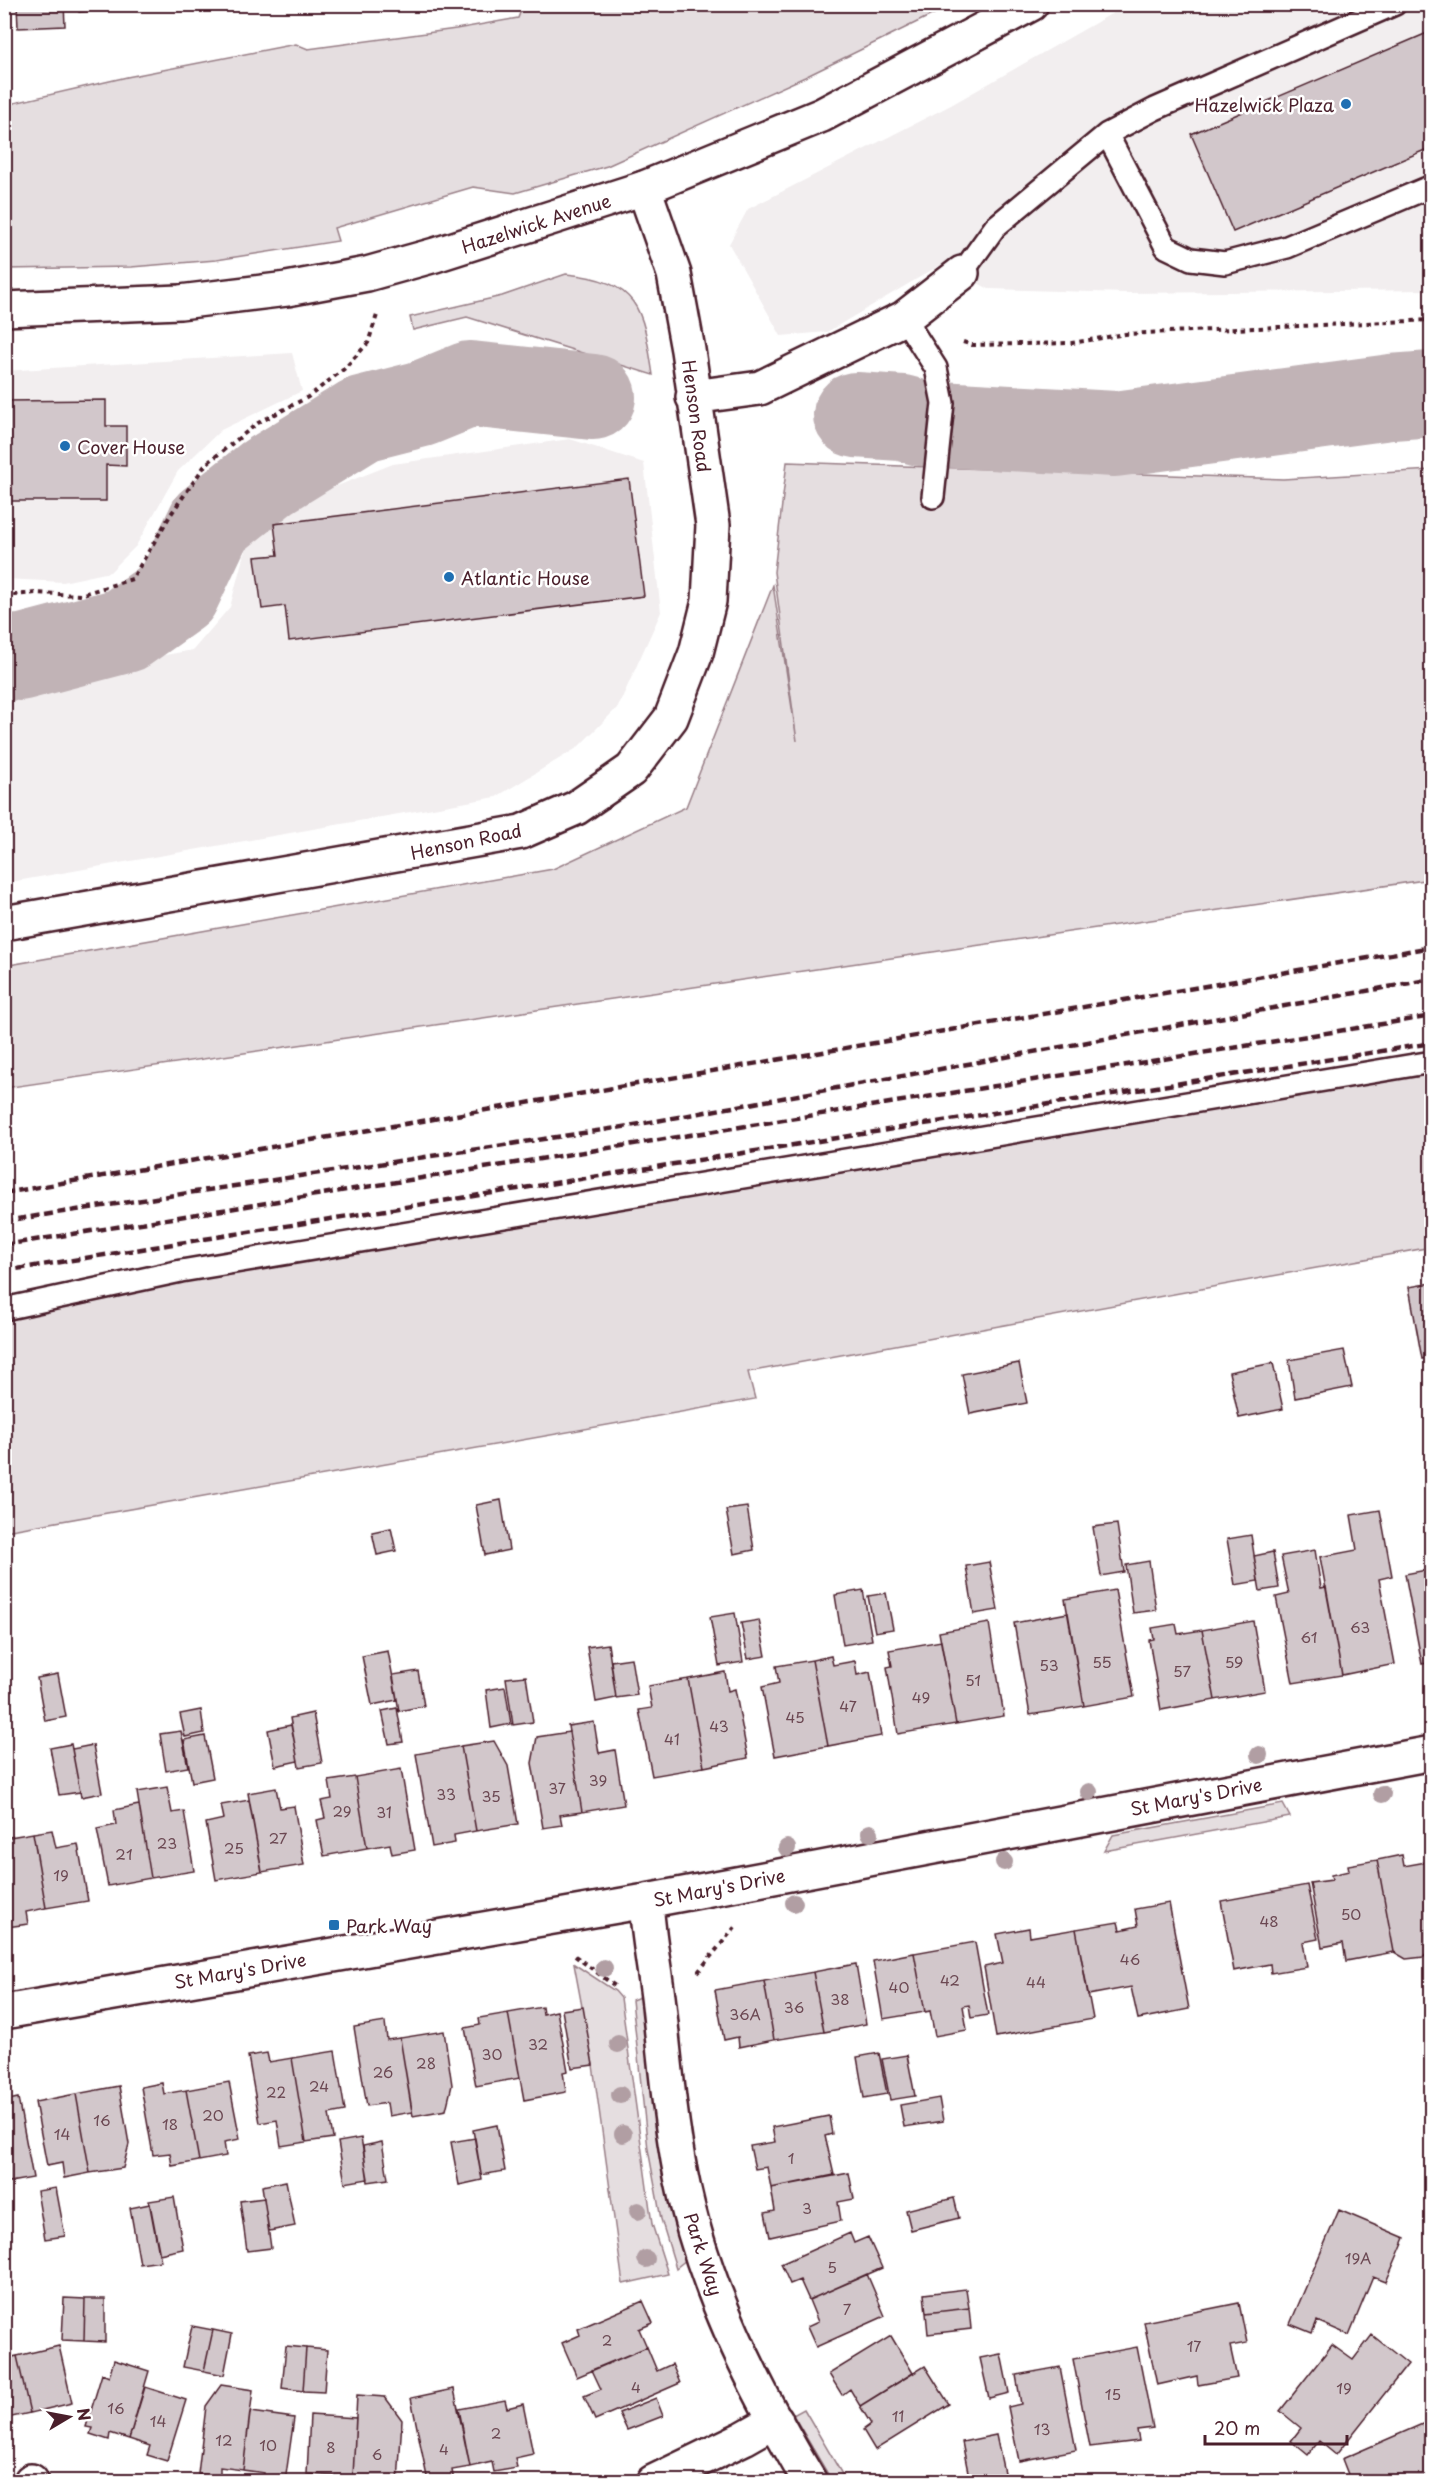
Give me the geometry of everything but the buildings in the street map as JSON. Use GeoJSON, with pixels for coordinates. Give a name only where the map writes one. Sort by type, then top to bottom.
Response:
{"type":"FeatureCollection","features":[{"type":"Feature","properties":{"kind":"street","name":"Hazelwick Avenue"},"geometry":{"type":"LineString","coordinates":[[4,309],[180,302],[310,285],[367,274],[435,255],[644,188],[822,115],[1031,4]]}},
{"type":"Feature","properties":{"kind":"street","name":"Henson Road"},"geometry":{"type":"LineString","coordinates":[[5,919],[521,832],[576,808],[631,770],[672,718],[696,653],[709,601],[713,525],[693,398],[688,350],[674,274],[644,188]]}},
{"type":"Feature","properties":{"kind":"street"},"geometry":{"type":"LineString","coordinates":[[693,398],[760,388],[904,318],[962,273]]}},
{"type":"Feature","properties":{"kind":"street","name":"St Mary's Drive"},"geometry":{"type":"LineString","coordinates":[[4,2012],[646,1901],[1431,1753]]}},
{"type":"Feature","properties":{"kind":"street","name":"Park Way"},"geometry":{"type":"LineString","coordinates":[[646,1901],[648,1936],[657,1987],[671,2114],[681,2178],[699,2247],[723,2311],[749,2369],[810,2481]]}},
{"type":"Feature","properties":{"kind":"street"},"geometry":{"type":"LineString","coordinates":[[653,2481],[744,2438],[776,2420]]}},
{"type":"Feature","properties":{"kind":"lane"},"geometry":{"type":"LineString","coordinates":[[962,273],[995,227],[1107,134],[1155,109],[1265,59],[1395,4]]}},
{"type":"Feature","properties":{"kind":"lane"},"geometry":{"type":"LineString","coordinates":[[1107,134],[1166,247],[1191,259],[1225,263],[1287,247],[1431,186]]}},
{"type":"Feature","properties":{"kind":"lane"},"geometry":{"type":"LineString","coordinates":[[904,318],[936,368],[943,403],[933,497]]}},
{"type":"Feature","properties":{"kind":"lane"},"geometry":{"type":"LineString","coordinates":[[4,1310],[181,1271],[1431,1062]]}},
{"type":"Feature","properties":{"kind":"path"},"geometry":{"type":"LineString","coordinates":[[4,596],[80,595],[132,579],[206,464],[258,423],[308,397],[344,369],[368,344],[378,314]]}},
{"type":"Feature","properties":{"kind":"path"},"geometry":{"type":"LineString","coordinates":[[904,318],[972,345],[1072,343],[1125,334],[1431,320]]}},
{"type":"Feature","properties":{"kind":"path"},"geometry":{"type":"LineString","coordinates":[[697,1973],[738,1923]]}},
{"type":"Feature","properties":{"kind":"shaded area"},"geometry":{"type":"Polygon","coordinates":[[[523,5],[952,5],[805,77],[607,166],[515,193],[473,187],[334,228],[338,241],[216,260],[131,267],[5,269],[5,105],[127,77],[296,44],[308,49],[456,29],[518,18],[523,5]]]}},
{"type":"Feature","properties":{"kind":"shaded area"},"geometry":{"type":"Polygon","coordinates":[[[1127,5],[1431,5],[1431,290],[1126,293],[989,289],[942,264],[827,332],[781,336],[729,244],[748,209],[951,105],[1127,5]]]}},
{"type":"Feature","properties":{"kind":"shaded area"},"geometry":{"type":"Polygon","coordinates":[[[566,274],[609,284],[623,292],[634,303],[646,333],[653,375],[467,317],[413,330],[410,317],[502,296],[566,274]]]}},
{"type":"Feature","properties":{"kind":"shaded area"},"geometry":{"type":"Polygon","coordinates":[[[292,353],[302,391],[221,430],[178,471],[136,546],[110,572],[63,582],[5,579],[4,371],[292,353]]]}},
{"type":"Feature","properties":{"kind":"shaded area"},"geometry":{"type":"Polygon","coordinates":[[[570,439],[644,463],[661,612],[618,707],[577,748],[496,797],[5,883],[5,676],[48,676],[193,650],[230,607],[244,554],[258,526],[281,508],[393,464],[570,439]]]}},
{"type":"Feature","properties":{"kind":"shaded area"},"geometry":{"type":"Polygon","coordinates":[[[787,462],[1283,479],[1431,470],[1431,879],[5,1088],[4,966],[553,869],[686,807],[773,585],[797,741],[774,572],[787,462]]]}},
{"type":"Feature","properties":{"kind":"shaded area"},"geometry":{"type":"Polygon","coordinates":[[[1431,1062],[1431,1247],[748,1372],[755,1399],[5,1531],[5,1302],[1431,1062]]]}},
{"type":"Feature","properties":{"kind":"shaded area"},"geometry":{"type":"Polygon","coordinates":[[[1283,1804],[1290,1817],[1104,1851],[1113,1835],[1283,1804]]]}},
{"type":"Feature","properties":{"kind":"shaded area"},"geometry":{"type":"Polygon","coordinates":[[[574,1964],[615,1991],[621,1998],[652,2224],[668,2274],[623,2284],[593,2065],[574,1964]]]}},
{"type":"Feature","properties":{"kind":"shaded area"},"geometry":{"type":"Polygon","coordinates":[[[642,1996],[662,2162],[687,2259],[676,2268],[661,2219],[648,2149],[632,2000],[642,1996]]]}},
{"type":"Feature","properties":{"kind":"shaded area"},"geometry":{"type":"Polygon","coordinates":[[[804,2409],[846,2481],[832,2481],[793,2415],[804,2409]]]}},
{"type":"Feature","properties":{"kind":"waterway"},"geometry":{"type":"LineString","coordinates":[[4,656],[19,658],[125,630],[177,593],[210,523],[268,477],[362,419],[421,404],[470,384],[593,397]]}},
{"type":"Feature","properties":{"kind":"waterway"},"geometry":{"type":"LineString","coordinates":[[856,415],[902,418],[921,423],[1115,434],[1391,397],[1432,394]]}},
{"type":"Feature","properties":{"kind":"railway"},"geometry":{"type":"LineString","coordinates":[[4,1193],[1432,947]]}},
{"type":"Feature","properties":{"kind":"railway"},"geometry":{"type":"LineString","coordinates":[[4,1221],[629,1126],[1432,979]]}},
{"type":"Feature","properties":{"kind":"railway"},"geometry":{"type":"LineString","coordinates":[[4,1245],[1432,1016]]}},
{"type":"Feature","properties":{"kind":"railway"},"geometry":{"type":"LineString","coordinates":[[4,1271],[1432,1043]]}},
{"type":"Feature","properties":{"kind":"place","name":"Hazelwick Plaza"},"geometry":{"type":"Point","coordinates":[1346,104]}},
{"type":"Feature","properties":{"kind":"place","name":"Cover House"},"geometry":{"type":"Point","coordinates":[65,446]}},
{"type":"Feature","properties":{"kind":"place","name":"Atlantic House"},"geometry":{"type":"Point","coordinates":[449,577]}},
{"type":"Feature","properties":{"kind":"place","name":"Park Way"},"geometry":{"type":"Point","coordinates":[334,1925]}}]}
